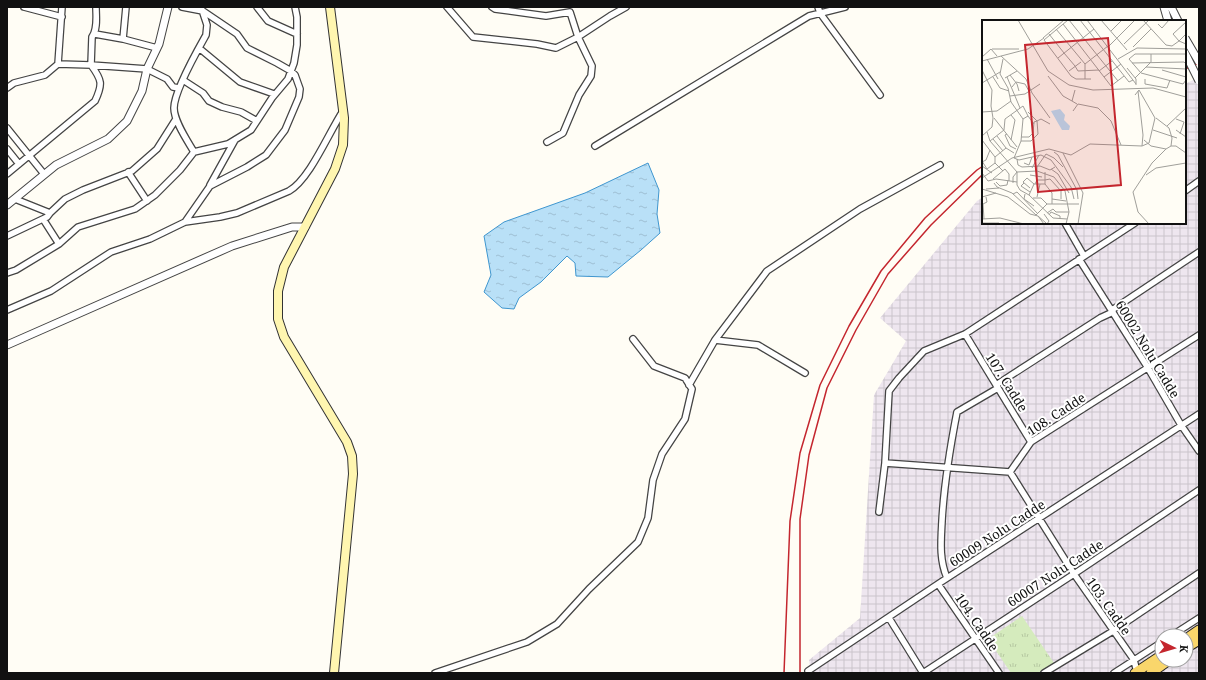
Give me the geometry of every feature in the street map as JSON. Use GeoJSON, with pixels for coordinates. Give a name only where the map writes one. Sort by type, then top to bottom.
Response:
{"type":"FeatureCollection","features":[{"type":"Feature","properties":{"kind":"main road"},"geometry":{"type":"LineString","coordinates":[[330,7],[343,111],[343,145],[335,169],[284,267],[278,291],[278,319],[284,337],[348,442],[352,456],[352,474],[334,673]]}},
{"type":"Feature","properties":{"kind":"main road"},"geometry":{"type":"LineString","coordinates":[[1136,673],[1154,661]]}},
{"type":"Feature","properties":{"kind":"street"},"geometry":{"type":"LineString","coordinates":[[24,7],[62,17]]}},
{"type":"Feature","properties":{"kind":"street"},"geometry":{"type":"LineString","coordinates":[[58,64],[62,7]]}},
{"type":"Feature","properties":{"kind":"street"},"geometry":{"type":"LineString","coordinates":[[7,174],[95,101],[100,89],[99,76],[91,65],[92,37],[96,26],[96,7]]}},
{"type":"Feature","properties":{"kind":"street"},"geometry":{"type":"LineString","coordinates":[[123,39],[126,7]]}},
{"type":"Feature","properties":{"kind":"street"},"geometry":{"type":"LineString","coordinates":[[7,205],[56,165],[108,139],[128,121],[142,90],[147,69],[157,48],[168,7]]}},
{"type":"Feature","properties":{"kind":"street"},"geometry":{"type":"LineString","coordinates":[[182,7],[202,9],[238,34],[248,48],[291,71],[295,75],[300,89],[299,97],[285,130],[266,155],[247,167],[210,186]]}},
{"type":"Feature","properties":{"kind":"street"},"geometry":{"type":"LineString","coordinates":[[257,7],[268,21],[297,34]]}},
{"type":"Feature","properties":{"kind":"street"},"geometry":{"type":"LineString","coordinates":[[7,273],[16,270],[59,244],[78,227],[135,209],[155,195],[180,170],[194,152],[228,144],[251,130],[274,94],[288,79],[291,71],[294,62],[297,34],[298,17],[295,7]]}},
{"type":"Feature","properties":{"kind":"street"},"geometry":{"type":"LineString","coordinates":[[447,7],[473,37],[537,44],[556,48],[578,37],[626,7]]}},
{"type":"Feature","properties":{"kind":"street"},"geometry":{"type":"LineString","coordinates":[[492,7],[495,9],[546,16],[570,12],[578,37],[592,66],[591,76],[578,95],[563,133],[548,142]]}},
{"type":"Feature","properties":{"kind":"street"},"geometry":{"type":"LineString","coordinates":[[556,14],[567,7]]}},
{"type":"Feature","properties":{"kind":"street"},"geometry":{"type":"LineString","coordinates":[[818,7],[820,13],[880,95]]}},
{"type":"Feature","properties":{"kind":"street"},"geometry":{"type":"LineString","coordinates":[[595,146],[809,16],[845,7]]}},
{"type":"Feature","properties":{"kind":"street"},"geometry":{"type":"LineString","coordinates":[[1164,7],[1168,20]]}},
{"type":"Feature","properties":{"kind":"street"},"geometry":{"type":"LineString","coordinates":[[1171,7],[1178,20]]}},
{"type":"Feature","properties":{"kind":"street"},"geometry":{"type":"LineString","coordinates":[[194,152],[176,119],[174,108],[179,88],[206,34],[207,25],[202,9]]}},
{"type":"Feature","properties":{"kind":"street"},"geometry":{"type":"LineString","coordinates":[[94,34],[123,39],[157,48]]}},
{"type":"Feature","properties":{"kind":"street"},"geometry":{"type":"LineString","coordinates":[[1186,40],[1199,62]]}},
{"type":"Feature","properties":{"kind":"street"},"geometry":{"type":"LineString","coordinates":[[199,48],[240,82],[274,94]]}},
{"type":"Feature","properties":{"kind":"street"},"geometry":{"type":"LineString","coordinates":[[1186,56],[1199,81]]}},
{"type":"Feature","properties":{"kind":"street"},"geometry":{"type":"LineString","coordinates":[[7,88],[14,83],[45,75],[58,64],[147,69],[167,79],[173,86],[179,88]]}},
{"type":"Feature","properties":{"kind":"street"},"geometry":{"type":"LineString","coordinates":[[183,80],[204,93],[209,100],[222,107],[241,112],[257,121]]}},
{"type":"Feature","properties":{"kind":"street"},"geometry":{"type":"LineString","coordinates":[[7,310],[52,291],[111,252],[150,239],[185,222],[238,213],[295,188],[304,177],[343,111]]}},
{"type":"Feature","properties":{"kind":"street"},"geometry":{"type":"LineString","coordinates":[[7,236],[47,217],[66,199],[132,171],[157,149],[176,119]]}},
{"type":"Feature","properties":{"kind":"street"},"geometry":{"type":"LineString","coordinates":[[7,128],[44,174]]}},
{"type":"Feature","properties":{"kind":"street"},"geometry":{"type":"LineString","coordinates":[[185,222],[210,186],[235,140]]}},
{"type":"Feature","properties":{"kind":"street"},"geometry":{"type":"LineString","coordinates":[[7,149],[19,164]]}},
{"type":"Feature","properties":{"kind":"street"},"geometry":{"type":"LineString","coordinates":[[689,385],[715,340],[767,271],[860,209],[940,165]]}},
{"type":"Feature","properties":{"kind":"street"},"geometry":{"type":"LineString","coordinates":[[128,172],[147,201]]}},
{"type":"Feature","properties":{"kind":"street"},"geometry":{"type":"LineString","coordinates":[[1186,190],[1199,180]]}},
{"type":"Feature","properties":{"kind":"street"},"geometry":{"type":"LineString","coordinates":[[16,199],[50,213]]}},
{"type":"Feature","properties":{"kind":"street"},"geometry":{"type":"LineString","coordinates":[[43,219],[59,244]]}},
{"type":"Feature","properties":{"kind":"street","name":"60002 Nolu Cadde"},"geometry":{"type":"LineString","coordinates":[[1066,224],[1112,311],[1148,368],[1181,425],[1199,451]]}},
{"type":"Feature","properties":{"kind":"street"},"geometry":{"type":"LineString","coordinates":[[879,512],[885,463],[889,391],[924,352],[965,334],[1133,224]]}},
{"type":"Feature","properties":{"kind":"street"},"geometry":{"type":"LineString","coordinates":[[7,345],[232,246],[292,227],[305,227]]}},
{"type":"Feature","properties":{"kind":"street"},"geometry":{"type":"LineString","coordinates":[[947,578],[942,565],[940,548],[947,467],[956,412],[997,387],[1199,252]]}},
{"type":"Feature","properties":{"kind":"street","name":"107. Cadde"},"geometry":{"type":"LineString","coordinates":[[965,334],[1031,442]]}},
{"type":"Feature","properties":{"kind":"street","name":"108. Cadde"},"geometry":{"type":"LineString","coordinates":[[1010,472],[1031,442],[1199,334]]}},
{"type":"Feature","properties":{"kind":"street"},"geometry":{"type":"LineString","coordinates":[[435,673],[527,642],[557,624],[589,589],[638,542],[648,518],[654,480],[662,454],[685,419],[692,389],[685,378],[654,366],[633,339]]}},
{"type":"Feature","properties":{"kind":"street"},"geometry":{"type":"LineString","coordinates":[[715,340],[758,345],[805,374]]}},
{"type":"Feature","properties":{"kind":"street","name":"60009 Nolu Cadde"},"geometry":{"type":"LineString","coordinates":[[809,672],[947,578],[1199,414]]}},
{"type":"Feature","properties":{"kind":"street"},"geometry":{"type":"LineString","coordinates":[[885,463],[1010,472]]}},
{"type":"Feature","properties":{"kind":"street","name":"103. Cadde"},"geometry":{"type":"LineString","coordinates":[[1010,472],[1074,574],[1134,660],[1136,673]]}},
{"type":"Feature","properties":{"kind":"street","name":"60007 Nolu Cadde"},"geometry":{"type":"LineString","coordinates":[[923,673],[1199,490]]}},
{"type":"Feature","properties":{"kind":"street"},"geometry":{"type":"LineString","coordinates":[[1044,673],[1113,631],[1199,573]]}},
{"type":"Feature","properties":{"kind":"street","name":"104. Cadde"},"geometry":{"type":"LineString","coordinates":[[938,584],[999,673]]}},
{"type":"Feature","properties":{"kind":"street"},"geometry":{"type":"LineString","coordinates":[[889,618],[923,673]]}},
{"type":"Feature","properties":{"kind":"street"},"geometry":{"type":"LineString","coordinates":[[1183,628],[1199,618]]}},
{"type":"Feature","properties":{"kind":"street"},"geometry":{"type":"LineString","coordinates":[[1114,673],[1154,647]]}},
{"type":"Feature","properties":{"kind":"shaded area"},"geometry":{"type":"Polygon","coordinates":[[[1199,77],[1199,673],[811,673],[809,660],[860,618],[874,395],[906,341],[880,318],[977,201],[982,198],[982,224],[1186,224],[1186,84],[1199,77]]]}},
{"type":"Feature","properties":{"kind":"green space"},"geometry":{"type":"Polygon","coordinates":[[[1022,616],[1054,663],[1038,673],[1011,673],[988,639],[1022,616]]]}},
{"type":"Feature","properties":{"kind":"water"},"geometry":{"type":"Polygon","coordinates":[[[648,163],[659,190],[657,214],[660,233],[608,277],[576,276],[575,263],[567,256],[541,282],[519,298],[514,309],[502,308],[484,292],[491,275],[484,236],[504,222],[585,193],[648,163]]]}},
{"type":"Feature","properties":{"kind":"railway"},"geometry":{"type":"LineString","coordinates":[[1186,62],[1199,56]]}},
{"type":"Feature","properties":{"kind":"railway"},"geometry":{"type":"LineString","coordinates":[[1186,69],[1199,63]]}},
{"type":"Feature","properties":{"kind":"railway"},"geometry":{"type":"LineString","coordinates":[[784,673],[790,521],[800,453],[820,385],[849,326],[881,271],[925,218],[982,167]]}},
{"type":"Feature","properties":{"kind":"railway"},"geometry":{"type":"LineString","coordinates":[[800,673],[800,519],[809,455],[827,388],[856,330],[888,274],[931,225],[982,175]]}}]}
